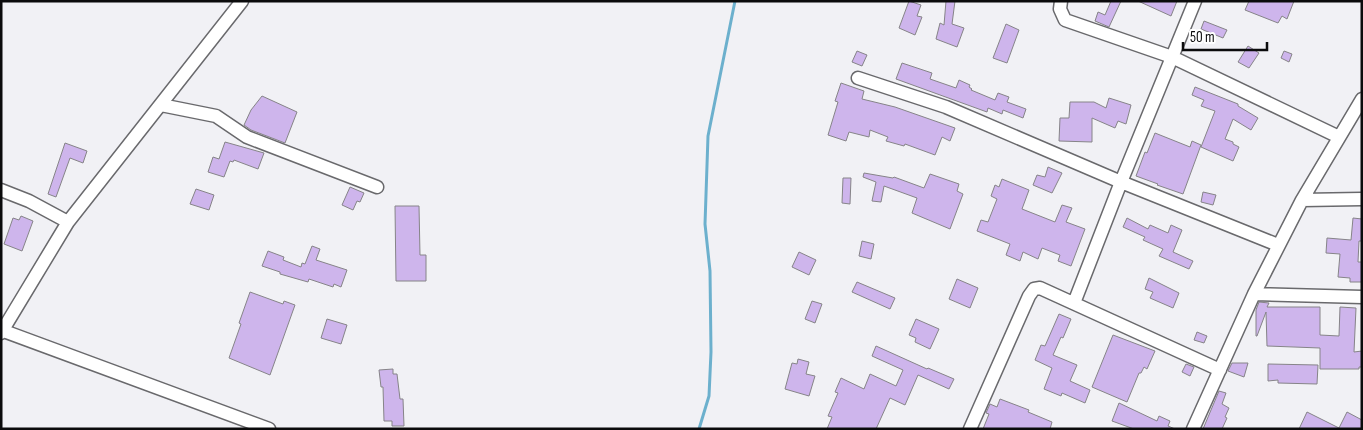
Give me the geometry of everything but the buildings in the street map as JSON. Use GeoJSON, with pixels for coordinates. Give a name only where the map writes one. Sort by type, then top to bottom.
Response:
{"type":"FeatureCollection","features":[{"type":"Feature","properties":{"kind":"street"},"geometry":{"type":"LineString","coordinates":[[1061,1],[1060,9],[1065,20],[1172,57],[1340,137]]}},
{"type":"Feature","properties":{"kind":"street"},"geometry":{"type":"LineString","coordinates":[[1074,303],[1120,182],[1195,1]]}},
{"type":"Feature","properties":{"kind":"street"},"geometry":{"type":"LineString","coordinates":[[241,2],[68,222],[2,331],[269,429]]}},
{"type":"Feature","properties":{"kind":"street"},"geometry":{"type":"LineString","coordinates":[[858,78],[946,107],[1120,182],[1278,245]]}},
{"type":"Feature","properties":{"kind":"street"},"geometry":{"type":"LineString","coordinates":[[1193,429],[1278,245],[1302,200],[1362,99]]}},
{"type":"Feature","properties":{"kind":"street"},"geometry":{"type":"LineString","coordinates":[[161,106],[216,116],[247,137],[377,187]]}},
{"type":"Feature","properties":{"kind":"street"},"geometry":{"type":"LineString","coordinates":[[1,190],[29,201],[68,222]]}},
{"type":"Feature","properties":{"kind":"street"},"geometry":{"type":"LineString","coordinates":[[1302,200],[1362,199]]}},
{"type":"Feature","properties":{"kind":"street"},"geometry":{"type":"LineString","coordinates":[[970,429],[1029,296],[1034,289],[1040,288],[1220,370]]}},
{"type":"Feature","properties":{"kind":"street"},"geometry":{"type":"LineString","coordinates":[[1254,294],[1362,297]]}},
{"type":"Feature","properties":{"kind":"waterway"},"geometry":{"type":"LineString","coordinates":[[699,429],[709,396],[711,352],[710,271],[705,224],[708,136],[735,1]]}}]}
